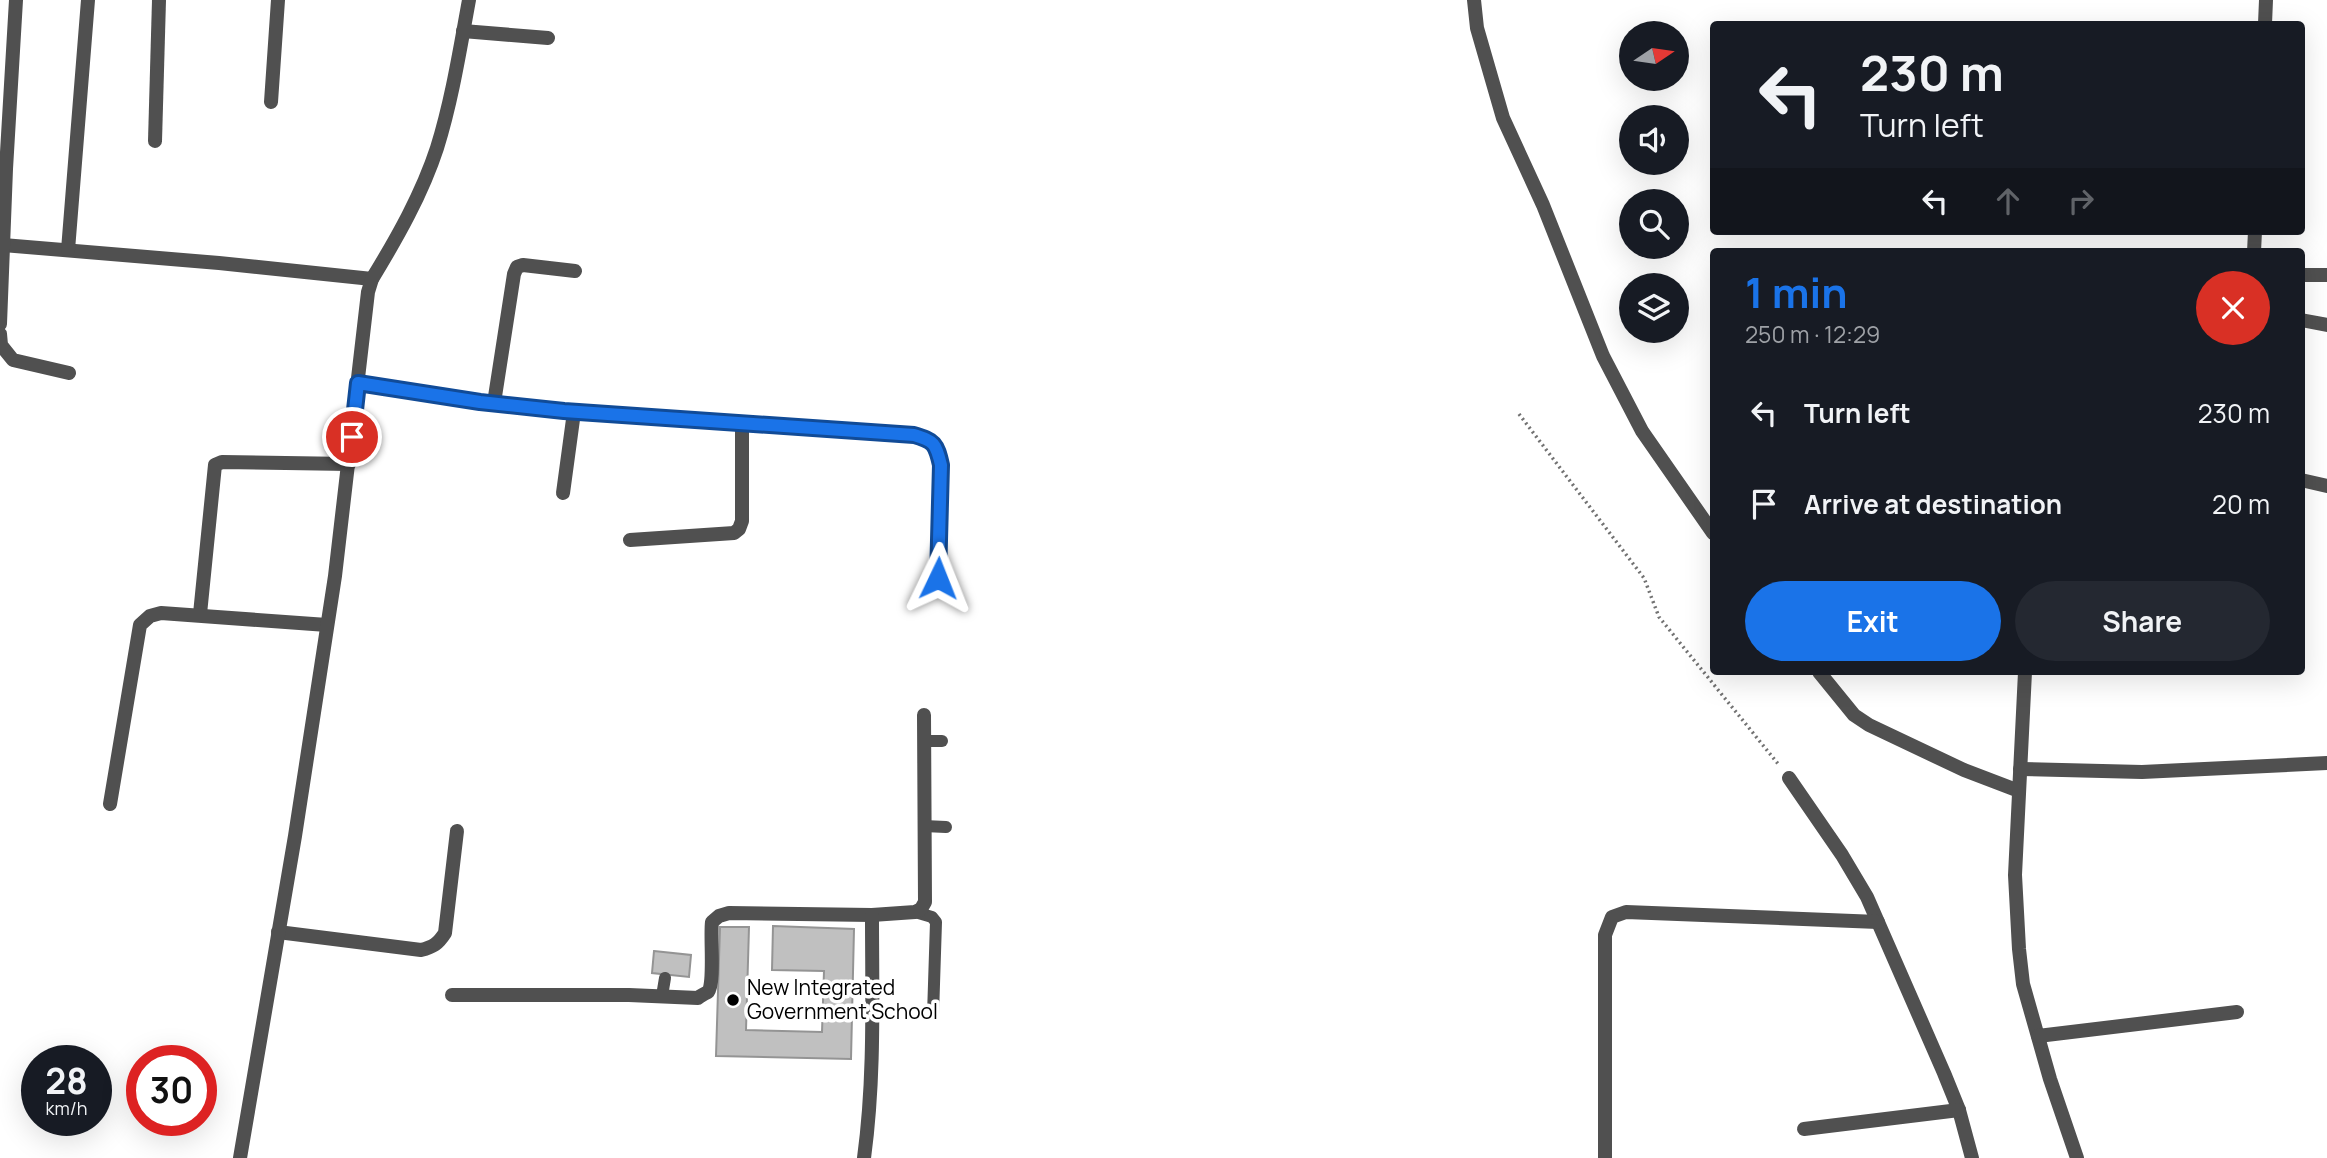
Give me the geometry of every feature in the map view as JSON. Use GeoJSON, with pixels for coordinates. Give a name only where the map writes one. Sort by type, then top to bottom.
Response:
{"type":"FeatureCollection","features":[{"type":"Feature","properties":{"kind":"street"},"geometry":{"type":"LineString","coordinates":[[0,324],[16,0]]}},
{"type":"Feature","properties":{"kind":"street"},"geometry":{"type":"LineString","coordinates":[[68,250],[88,0]]}},
{"type":"Feature","properties":{"kind":"street"},"geometry":{"type":"LineString","coordinates":[[155,141],[159,0]]}},
{"type":"Feature","properties":{"kind":"street"},"geometry":{"type":"LineString","coordinates":[[271,102],[278,0]]}},
{"type":"Feature","properties":{"kind":"street"},"geometry":{"type":"LineString","coordinates":[[240,1158],[327,625],[349,464],[368,292],[372,279],[419,193],[437,148],[469,0]]}},
{"type":"Feature","properties":{"kind":"street"},"geometry":{"type":"LineString","coordinates":[[1474,0],[1477,27],[1503,118],[1543,205],[1602,356],[1642,432],[1710,529]]}},
{"type":"Feature","properties":{"kind":"street"},"geometry":{"type":"LineString","coordinates":[[2265,21],[2266,0]]}},
{"type":"Feature","properties":{"kind":"street"},"geometry":{"type":"LineString","coordinates":[[463,31],[548,38]]}},
{"type":"Feature","properties":{"kind":"street"},"geometry":{"type":"LineString","coordinates":[[3,245],[372,279]]}},
{"type":"Feature","properties":{"kind":"street"},"geometry":{"type":"LineString","coordinates":[[495,403],[513,274],[517,267],[523,265],[575,271]]}},
{"type":"Feature","properties":{"kind":"street"},"geometry":{"type":"LineString","coordinates":[[2305,275],[2327,275]]}},
{"type":"Feature","properties":{"kind":"street"},"geometry":{"type":"LineString","coordinates":[[2305,321],[2327,325]]}},
{"type":"Feature","properties":{"kind":"street"},"geometry":{"type":"LineString","coordinates":[[0,334],[1,345],[13,360],[69,373]]}},
{"type":"Feature","properties":{"kind":"street"},"geometry":{"type":"LineString","coordinates":[[358,383],[574,412],[914,435],[931,440],[937,449],[941,465],[938,578]]}},
{"type":"Feature","properties":{"kind":"street"},"geometry":{"type":"LineString","coordinates":[[563,493],[574,412]]}},
{"type":"Feature","properties":{"kind":"street"},"geometry":{"type":"LineString","coordinates":[[630,540],[734,533],[739,529],[742,521],[742,422]]}},
{"type":"Feature","properties":{"kind":"street"},"geometry":{"type":"LineString","coordinates":[[200,614],[215,465],[222,462],[349,464]]}},
{"type":"Feature","properties":{"kind":"street"},"geometry":{"type":"LineString","coordinates":[[2305,481],[2327,486]]}},
{"type":"Feature","properties":{"kind":"street"},"geometry":{"type":"LineString","coordinates":[[110,804],[140,625],[150,616],[161,613],[200,614],[327,625]]}},
{"type":"Feature","properties":{"kind":"street"},"geometry":{"type":"LineString","coordinates":[[1821,675],[1854,715],[1869,725],[1964,770],[2019,791]]}},
{"type":"Feature","properties":{"kind":"street"},"geometry":{"type":"LineString","coordinates":[[2025,675],[2015,875],[2019,949],[2023,984],[2077,1158]]}},
{"type":"Feature","properties":{"kind":"street"},"geometry":{"type":"LineString","coordinates":[[452,995],[698,998],[707,993],[711,985],[710,937],[712,922],[719,916],[729,913],[872,915],[915,912],[922,909],[925,902],[924,715]]}},
{"type":"Feature","properties":{"kind":"street"},"geometry":{"type":"LineString","coordinates":[[2020,769],[2141,772],[2327,763]]}},
{"type":"Feature","properties":{"kind":"street"},"geometry":{"type":"LineString","coordinates":[[1789,778],[1842,855],[1867,897],[1959,1110],[1972,1158]]}},
{"type":"Feature","properties":{"kind":"street"},"geometry":{"type":"LineString","coordinates":[[278,932],[421,950],[431,947],[439,942],[445,933],[457,831]]}},
{"type":"Feature","properties":{"kind":"street"},"geometry":{"type":"LineString","coordinates":[[1605,1158],[1605,935],[1607,924],[1612,917],[1626,912],[1878,922]]}},
{"type":"Feature","properties":{"kind":"street"},"geometry":{"type":"LineString","coordinates":[[863,1158],[871,1093],[872,915]]}},
{"type":"Feature","properties":{"kind":"street"},"geometry":{"type":"LineString","coordinates":[[2038,1036],[2237,1012]]}},
{"type":"Feature","properties":{"kind":"street"},"geometry":{"type":"LineString","coordinates":[[1804,1129],[1959,1110]]}},
{"type":"Feature","properties":{"kind":"lane"},"geometry":{"type":"LineString","coordinates":[[924,741],[942,741]]}},
{"type":"Feature","properties":{"kind":"lane"},"geometry":{"type":"LineString","coordinates":[[924,826],[946,827]]}},
{"type":"Feature","properties":{"kind":"lane"},"geometry":{"type":"LineString","coordinates":[[915,912],[932,917],[936,922],[933,1015]]}},
{"type":"Feature","properties":{"kind":"lane"},"geometry":{"type":"LineString","coordinates":[[662,996],[664,978]]}},
{"type":"Feature","properties":{"kind":"path"},"geometry":{"type":"LineString","coordinates":[[1519,415],[1644,578],[1655,610],[1671,632],[1789,778]]}},
{"type":"Feature","properties":{"kind":"building","name":"New Integrated Government School"},"geometry":{"type":"Polygon","coordinates":[[[773,926],[854,929],[851,1059],[716,1056],[720,927],[749,927],[746,1030],[822,1032],[824,971],[772,970],[773,926]]]}},
{"type":"Feature","properties":{"kind":"building"},"geometry":{"type":"Polygon","coordinates":[[[654,951],[691,955],[689,977],[652,973],[654,951]]]}},
{"type":"Feature","properties":{"kind":"place","name":"New Integrated Government School"},"geometry":{"type":"Point","coordinates":[733,1000]}},
{"type":"Feature","properties":{"kind":"route"},"geometry":{"type":"LineString","coordinates":[[352,437],[358,383],[480,402],[564,411],[914,435],[931,440],[937,449],[941,465],[938,578]]}}]}
